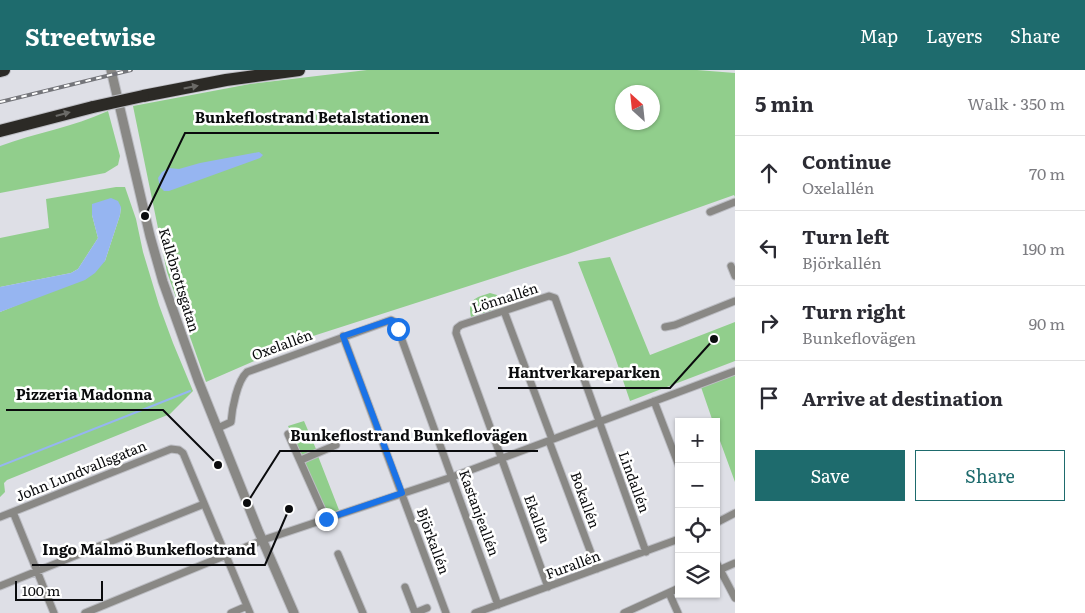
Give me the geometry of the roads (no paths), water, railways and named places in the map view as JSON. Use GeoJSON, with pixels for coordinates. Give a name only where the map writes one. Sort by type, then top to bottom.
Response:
{"type":"FeatureCollection","features":[{"type":"Feature","properties":{"kind":"highway"},"geometry":{"type":"LineString","coordinates":[[0,71],[4,70]]}},
{"type":"Feature","properties":{"kind":"highway"},"geometry":{"type":"LineString","coordinates":[[0,132],[93,107],[143,96],[226,80],[299,70]]}},
{"type":"Feature","properties":{"kind":"street","name":"Kalkbrottsgatan"},"geometry":{"type":"LineString","coordinates":[[111,70],[150,236],[163,282],[198,380],[294,613]]}},
{"type":"Feature","properties":{"kind":"street"},"geometry":{"type":"LineString","coordinates":[[710,212],[735,202]]}},
{"type":"Feature","properties":{"kind":"street"},"geometry":{"type":"LineString","coordinates":[[732,263],[735,276]]}},
{"type":"Feature","properties":{"kind":"street","name":"Lönnallén"},"geometry":{"type":"LineString","coordinates":[[456,333],[457,328],[461,325],[549,296],[555,298],[599,421]]}},
{"type":"Feature","properties":{"kind":"street"},"geometry":{"type":"LineString","coordinates":[[665,327],[735,301]]}},
{"type":"Feature","properties":{"kind":"street","name":"Bokallén"},"geometry":{"type":"LineString","coordinates":[[504,311],[597,569]]}},
{"type":"Feature","properties":{"kind":"street","name":"Oxelallén"},"geometry":{"type":"LineString","coordinates":[[218,428],[232,422],[232,406],[243,376],[247,372],[391,320]]}},
{"type":"Feature","properties":{"kind":"street","name":"Kastanjeallén"},"geometry":{"type":"LineString","coordinates":[[391,320],[395,322],[398,329],[498,605]]}},
{"type":"Feature","properties":{"kind":"street","name":"Ekallén"},"geometry":{"type":"LineString","coordinates":[[456,333],[548,587]]}},
{"type":"Feature","properties":{"kind":"street","name":"Björkallén"},"geometry":{"type":"LineString","coordinates":[[343,336],[446,613]]}},
{"type":"Feature","properties":{"kind":"street"},"geometry":{"type":"LineString","coordinates":[[85,613],[263,540],[452,477],[735,371]]}},
{"type":"Feature","properties":{"kind":"street"},"geometry":{"type":"LineString","coordinates":[[654,401],[678,463]]}},
{"type":"Feature","properties":{"kind":"street","name":"Lindallén"},"geometry":{"type":"LineString","coordinates":[[599,421],[646,552]]}},
{"type":"Feature","properties":{"kind":"street"},"geometry":{"type":"LineString","coordinates":[[288,434],[326,519]]}},
{"type":"Feature","properties":{"kind":"street"},"geometry":{"type":"LineString","coordinates":[[301,460],[336,445]]}},
{"type":"Feature","properties":{"kind":"street","name":"John Lundvallsgatan"},"geometry":{"type":"LineString","coordinates":[[0,517],[171,449],[179,450],[183,453],[204,504]]}},
{"type":"Feature","properties":{"kind":"street"},"geometry":{"type":"LineString","coordinates":[[0,586],[204,504],[249,610],[231,613]]}},
{"type":"Feature","properties":{"kind":"street"},"geometry":{"type":"LineString","coordinates":[[13,512],[54,613]]}},
{"type":"Feature","properties":{"kind":"street"},"geometry":{"type":"LineString","coordinates":[[720,521],[735,513]]}},
{"type":"Feature","properties":{"kind":"street","name":"Furallén"},"geometry":{"type":"LineString","coordinates":[[475,613],[675,541]]}},
{"type":"Feature","properties":{"kind":"street"},"geometry":{"type":"LineString","coordinates":[[338,554],[363,613]]}},
{"type":"Feature","properties":{"kind":"street"},"geometry":{"type":"LineString","coordinates":[[720,570],[735,563]]}},
{"type":"Feature","properties":{"kind":"street"},"geometry":{"type":"LineString","coordinates":[[720,574],[735,598]]}},
{"type":"Feature","properties":{"kind":"street"},"geometry":{"type":"LineString","coordinates":[[405,587],[415,613],[428,608]]}},
{"type":"Feature","properties":{"kind":"street"},"geometry":{"type":"LineString","coordinates":[[624,613],[675,590]]}},
{"type":"Feature","properties":{"kind":"street"},"geometry":{"type":"LineString","coordinates":[[669,593],[678,613]]}},
{"type":"Feature","properties":{"kind":"water"},"geometry":{"type":"Polygon","coordinates":[[[259,152],[263,155],[260,158],[169,191],[164,191],[160,187],[158,178],[162,172],[169,168],[179,169],[200,163],[259,152]]]}},
{"type":"Feature","properties":{"kind":"water"},"geometry":{"type":"Polygon","coordinates":[[[111,198],[118,201],[121,207],[120,215],[105,261],[95,273],[85,280],[0,312],[0,287],[71,273],[78,269],[98,238],[92,215],[92,204],[111,198]]]}},
{"type":"Feature","properties":{"kind":"waterway"},"geometry":{"type":"LineString","coordinates":[[0,466],[190,391]]}},
{"type":"Feature","properties":{"kind":"railway"},"geometry":{"type":"LineString","coordinates":[[0,102],[131,70]]}},
{"type":"Feature","properties":{"kind":"place","name":"Bunkeflostrand Betalstationen"},"geometry":{"type":"Point","coordinates":[145,216]}},
{"type":"Feature","properties":{"kind":"place","name":"Hantverkareparken"},"geometry":{"type":"Point","coordinates":[714,339]}},
{"type":"Feature","properties":{"kind":"place","name":"Pizzeria Madonna"},"geometry":{"type":"Point","coordinates":[218,465]}},
{"type":"Feature","properties":{"kind":"place","name":"Bunkeflostrand Bunkeflovägen"},"geometry":{"type":"Point","coordinates":[247,503]}},
{"type":"Feature","properties":{"kind":"place","name":"Ingo Malmö Bunkeflostrand"},"geometry":{"type":"Point","coordinates":[289,509]}}]}
